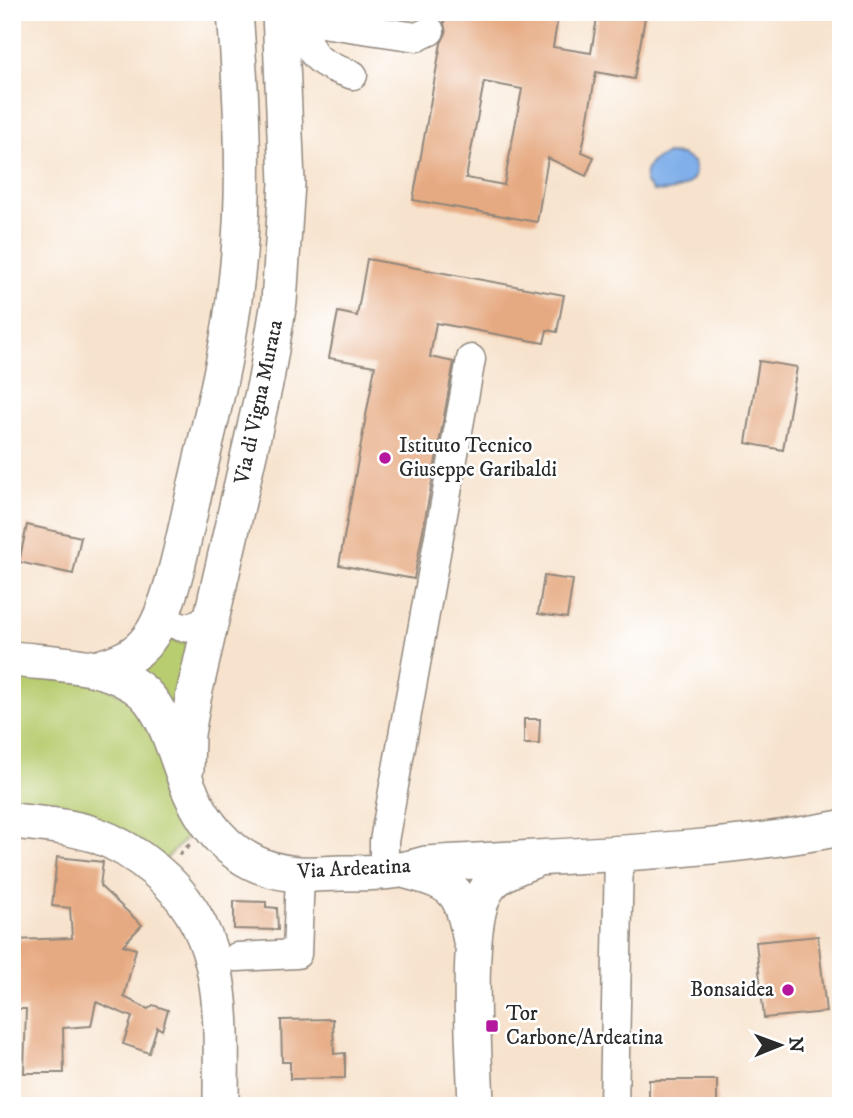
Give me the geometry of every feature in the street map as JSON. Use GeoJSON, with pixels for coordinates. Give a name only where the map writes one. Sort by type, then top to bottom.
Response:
{"type":"FeatureCollection","features":[{"type":"Feature","properties":{"kind":"main road","name":"Via di Vigna Murata"},"geometry":{"type":"LineString","coordinates":[[159,620],[181,550],[225,358],[237,282],[244,165],[235,12]]}},
{"type":"Feature","properties":{"kind":"main road","name":"Via di Vigna Murata"},"geometry":{"type":"LineString","coordinates":[[188,786],[187,734],[211,616],[266,379],[279,302],[287,183],[289,15]]}},
{"type":"Feature","properties":{"kind":"main road"},"geometry":{"type":"LineString","coordinates":[[95,670],[130,656],[144,645],[159,620]]}},
{"type":"Feature","properties":{"kind":"main road","name":"Via Ardeatina"},"geometry":{"type":"LineString","coordinates":[[12,659],[95,670],[130,683],[150,701],[161,718],[188,786],[208,825],[228,847],[245,859],[276,871],[300,874],[395,871],[426,864],[619,854],[841,828]]}},
{"type":"Feature","properties":{"kind":"main road"},"geometry":{"type":"LineString","coordinates":[[12,821],[70,828],[94,834],[135,854],[171,884],[208,941],[218,982],[221,1106]]}},
{"type":"Feature","properties":{"kind":"main road"},"geometry":{"type":"LineString","coordinates":[[476,1106],[473,951],[478,913],[489,886],[509,871],[535,860]]}},
{"type":"Feature","properties":{"kind":"main road"},"geometry":{"type":"LineString","coordinates":[[395,871],[434,878],[454,891],[464,907],[473,951]]}},
{"type":"Feature","properties":{"kind":"street"},"geometry":{"type":"LineString","coordinates":[[289,15],[417,37],[430,31]]}},
{"type":"Feature","properties":{"kind":"street"},"geometry":{"type":"LineString","coordinates":[[289,15],[315,57],[326,65],[353,75]]}},
{"type":"Feature","properties":{"kind":"street"},"geometry":{"type":"LineString","coordinates":[[395,871],[384,841],[471,359]]}},
{"type":"Feature","properties":{"kind":"street"},"geometry":{"type":"LineString","coordinates":[[159,620],[182,628],[191,627],[211,616]]}},
{"type":"Feature","properties":{"kind":"street"},"geometry":{"type":"LineString","coordinates":[[614,1106],[619,854]]}},
{"type":"Feature","properties":{"kind":"street"},"geometry":{"type":"LineString","coordinates":[[237,957],[298,954],[300,874]]}},
{"type":"Feature","properties":{"kind":"path"},"geometry":{"type":"LineString","coordinates":[[171,884],[208,825]]}},
{"type":"Feature","properties":{"kind":"green space"},"geometry":{"type":"Polygon","coordinates":[[[167,637],[179,642],[190,642],[172,724],[137,671],[167,637]]]}},
{"type":"Feature","properties":{"kind":"green space"},"geometry":{"type":"Polygon","coordinates":[[[12,673],[98,683],[132,700],[157,745],[169,793],[190,834],[162,863],[12,807],[12,673]]]}},
{"type":"Feature","properties":{"kind":"water"},"geometry":{"type":"Polygon","coordinates":[[[667,154],[682,155],[693,162],[694,177],[684,187],[653,191],[645,182],[646,171],[653,161],[667,154]]]}},
{"type":"Feature","properties":{"kind":"building"},"geometry":{"type":"Polygon","coordinates":[[[446,12],[559,12],[553,47],[591,53],[598,12],[646,12],[634,79],[596,72],[582,152],[594,157],[586,176],[548,158],[537,222],[413,200],[441,43],[446,33],[446,12]],[[484,82],[466,178],[504,185],[522,89],[484,82]]]}},
{"type":"Feature","properties":{"kind":"building"},"geometry":{"type":"Polygon","coordinates":[[[367,259],[564,295],[557,332],[547,330],[544,343],[436,323],[430,357],[454,362],[414,579],[339,565],[375,366],[329,358],[338,312],[357,316],[367,259]]]}},
{"type":"Feature","properties":{"kind":"building"},"geometry":{"type":"Polygon","coordinates":[[[759,361],[797,367],[783,450],[746,443],[759,361]]]}},
{"type":"Feature","properties":{"kind":"building"},"geometry":{"type":"Polygon","coordinates":[[[27,525],[81,537],[73,574],[19,562],[27,525]]]}},
{"type":"Feature","properties":{"kind":"building"},"geometry":{"type":"Polygon","coordinates":[[[544,576],[573,580],[567,618],[538,614],[544,576]]]}},
{"type":"Feature","properties":{"kind":"building"},"geometry":{"type":"Polygon","coordinates":[[[524,719],[540,719],[539,744],[524,744],[524,719]]]}},
{"type":"Feature","properties":{"kind":"building"},"geometry":{"type":"Polygon","coordinates":[[[57,857],[103,862],[100,886],[142,925],[123,945],[136,949],[124,997],[148,1009],[153,1005],[168,1010],[162,1030],[157,1027],[149,1053],[123,1044],[132,1017],[96,1002],[91,1026],[63,1028],[64,1073],[24,1073],[26,1009],[12,1009],[12,940],[72,938],[70,908],[52,906],[57,857]]]}},
{"type":"Feature","properties":{"kind":"building"},"geometry":{"type":"Polygon","coordinates":[[[234,901],[266,902],[266,907],[277,908],[278,930],[234,929],[234,901]]]}},
{"type":"Feature","properties":{"kind":"building"},"geometry":{"type":"Polygon","coordinates":[[[818,936],[826,1012],[764,1018],[756,942],[818,936]]]}},
{"type":"Feature","properties":{"kind":"building"},"geometry":{"type":"Polygon","coordinates":[[[333,1019],[334,1054],[345,1053],[345,1078],[290,1079],[290,1062],[282,1062],[281,1020],[333,1019]]]}},
{"type":"Feature","properties":{"kind":"building"},"geometry":{"type":"Polygon","coordinates":[[[649,1080],[717,1080],[717,1106],[649,1106],[649,1080]]]}},
{"type":"Feature","properties":{"kind":"place","name":"Istituto Tecnico Giuseppe Garibaldi"},"geometry":{"type":"Point","coordinates":[385,458]}},
{"type":"Feature","properties":{"kind":"place","name":"Bonsaidea"},"geometry":{"type":"Point","coordinates":[788,990]}},
{"type":"Feature","properties":{"kind":"place","name":"Tor Carbone/Ardeatina"},"geometry":{"type":"Point","coordinates":[492,1026]}}]}
